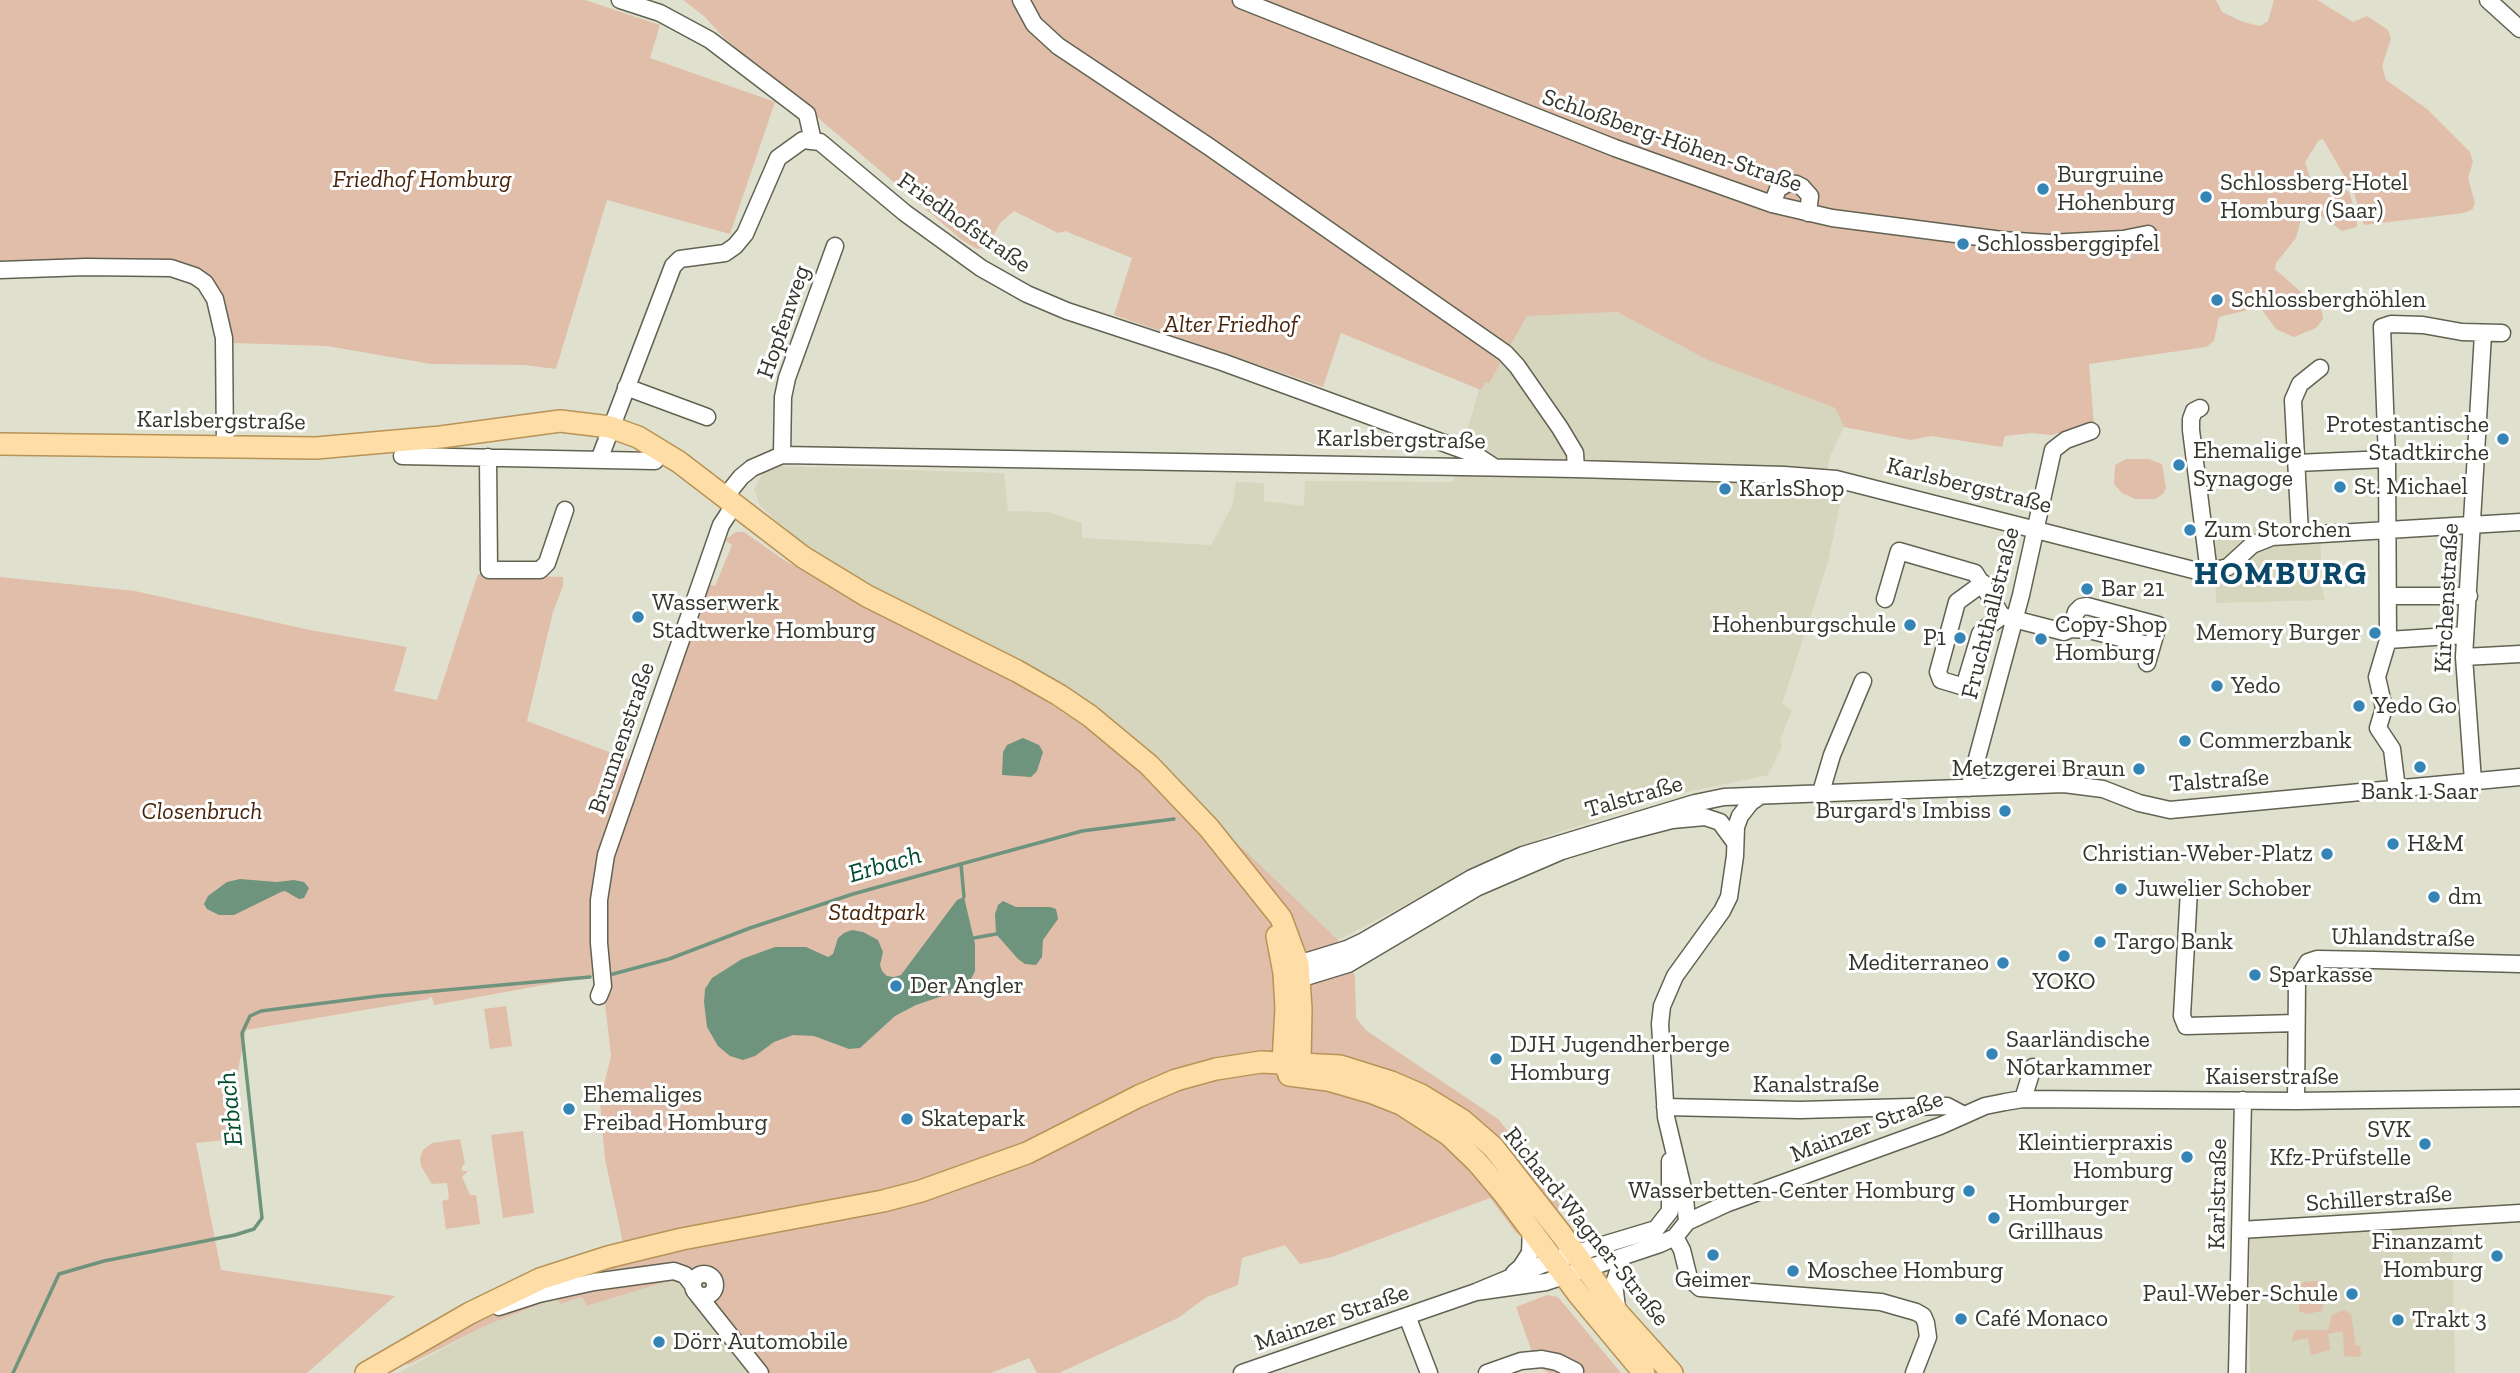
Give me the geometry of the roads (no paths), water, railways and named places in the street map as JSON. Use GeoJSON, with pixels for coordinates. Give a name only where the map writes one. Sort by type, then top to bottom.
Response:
{"type":"FeatureCollection","features":[{"type":"Feature","properties":{"kind":"main road","name":"Karlsbergstraße"},"geometry":{"type":"LineString","coordinates":[[0,444],[225,448],[442,447],[560,421],[610,427],[652,444],[729,501]]}},
{"type":"Feature","properties":{"kind":"main road"},"geometry":{"type":"LineString","coordinates":[[366,1373],[470,1312],[540,1279],[651,1246],[896,1198],[956,1180],[1196,1088],[1291,1067],[1294,972],[1264,896],[1188,805],[1128,747],[1059,695],[832,576],[729,501]]}},
{"type":"Feature","properties":{"kind":"main road","name":"Richard-Wagner-Straße"},"geometry":{"type":"LineString","coordinates":[[1291,1067],[1340,1066],[1391,1082],[1443,1107],[1493,1147],[1618,1313],[1672,1373]]}},
{"type":"Feature","properties":{"kind":"main road","name":"Richard-Wagner-Straße"},"geometry":{"type":"LineString","coordinates":[[1291,1067],[1349,1084],[1401,1104],[1449,1135],[1477,1162],[1644,1373]]}},
{"type":"Feature","properties":{"kind":"street"},"geometry":{"type":"LineString","coordinates":[[599,460],[673,266],[680,259],[725,253],[735,246],[745,234],[778,158],[803,141],[813,141],[807,114],[710,40],[660,13],[620,0]]}},
{"type":"Feature","properties":{"kind":"street"},"geometry":{"type":"LineString","coordinates":[[1021,0],[1034,24],[1058,46],[1208,146],[1505,353],[1560,428],[1575,453],[1576,468]]}},
{"type":"Feature","properties":{"kind":"street","name":"Schloßberg-Höhen-Straße"},"geometry":{"type":"LineString","coordinates":[[1241,0],[1615,148],[1772,204],[1883,226],[2016,241],[2049,243],[2123,239],[2148,234]]}},
{"type":"Feature","properties":{"kind":"street"},"geometry":{"type":"LineString","coordinates":[[2488,0],[2520,29]]}},
{"type":"Feature","properties":{"kind":"street","name":"Friedhofstraße"},"geometry":{"type":"LineString","coordinates":[[813,141],[820,142],[948,245],[1027,295],[1475,454],[1494,467]]}},
{"type":"Feature","properties":{"kind":"street"},"geometry":{"type":"LineString","coordinates":[[1772,204],[1783,185],[1796,184],[1810,196],[1808,213]]}},
{"type":"Feature","properties":{"kind":"street","name":"Hopfenweg"},"geometry":{"type":"LineString","coordinates":[[782,456],[783,397],[787,378],[835,246]]}},
{"type":"Feature","properties":{"kind":"street"},"geometry":{"type":"LineString","coordinates":[[0,270],[171,268],[195,276],[205,283],[215,299],[224,338],[225,448]]}},
{"type":"Feature","properties":{"kind":"street"},"geometry":{"type":"LineString","coordinates":[[2397,789],[2392,749],[2378,728],[2384,708],[2376,677],[2388,640],[2387,459],[2382,327],[2391,324],[2423,325],[2483,334],[2502,333]]}},
{"type":"Feature","properties":{"kind":"street","name":"Kirchenstraße"},"geometry":{"type":"LineString","coordinates":[[2473,781],[2464,657],[2483,334]]}},
{"type":"Feature","properties":{"kind":"street"},"geometry":{"type":"LineString","coordinates":[[2300,534],[2294,394],[2300,384],[2319,368]]}},
{"type":"Feature","properties":{"kind":"street"},"geometry":{"type":"LineString","coordinates":[[626,387],[706,417]]}},
{"type":"Feature","properties":{"kind":"street"},"geometry":{"type":"LineString","coordinates":[[2200,408],[2194,411],[2191,430],[2212,572],[2228,568],[2246,550],[2259,542],[2300,534],[2473,527],[2520,522]]}},
{"type":"Feature","properties":{"kind":"street","name":"Fruchthallstraße"},"geometry":{"type":"LineString","coordinates":[[1969,788],[2008,618],[2036,531],[2053,450],[2066,440],[2091,431]]}},
{"type":"Feature","properties":{"kind":"street","name":"Karlsbergstraße"},"geometry":{"type":"LineString","coordinates":[[402,456],[442,447],[488,457],[655,461]]}},
{"type":"Feature","properties":{"kind":"street","name":"Karlsbergstraße"},"geometry":{"type":"LineString","coordinates":[[729,501],[741,477],[752,468],[782,456],[1576,468],[1836,479],[2194,571],[2212,572]]}},
{"type":"Feature","properties":{"kind":"street"},"geometry":{"type":"LineString","coordinates":[[488,457],[489,570],[540,570],[547,563],[565,510]]}},
{"type":"Feature","properties":{"kind":"street"},"geometry":{"type":"LineString","coordinates":[[2296,463],[2387,459]]}},
{"type":"Feature","properties":{"kind":"street","name":"Brunnenstraße"},"geometry":{"type":"LineString","coordinates":[[598,996],[603,986],[599,900],[606,855],[729,501]]}},
{"type":"Feature","properties":{"kind":"street"},"geometry":{"type":"LineString","coordinates":[[1885,599],[1899,551],[1975,573],[2008,618]]}},
{"type":"Feature","properties":{"kind":"street"},"geometry":{"type":"LineString","coordinates":[[1983,583],[1957,602],[1930,670],[1941,680],[1961,686],[1965,684],[1980,634],[1987,626],[2008,618],[2064,632],[2071,629],[2089,630],[2152,646]]}},
{"type":"Feature","properties":{"kind":"street"},"geometry":{"type":"LineString","coordinates":[[2388,596],[2469,596]]}},
{"type":"Feature","properties":{"kind":"street"},"geometry":{"type":"LineString","coordinates":[[2071,629],[2076,612],[2087,606],[2158,625],[2147,663]]}},
{"type":"Feature","properties":{"kind":"street"},"geometry":{"type":"LineString","coordinates":[[2388,640],[2465,635]]}},
{"type":"Feature","properties":{"kind":"street"},"geometry":{"type":"LineString","coordinates":[[2464,657],[2520,654]]}},
{"type":"Feature","properties":{"kind":"street"},"geometry":{"type":"LineString","coordinates":[[1821,792],[1832,755],[1863,681]]}},
{"type":"Feature","properties":{"kind":"street","name":"Talstraße"},"geometry":{"type":"LineString","coordinates":[[1294,972],[1364,941],[1472,878],[1523,855],[1695,803],[1724,797],[2064,784],[2089,786],[2148,806],[2170,810],[2520,777]]}},
{"type":"Feature","properties":{"kind":"street"},"geometry":{"type":"LineString","coordinates":[[1681,1214],[1685,1197],[1671,1145],[1665,1107],[1660,1024],[1665,998],[1675,976],[1722,911],[1733,875],[1734,841],[1740,816],[1759,796]]}},
{"type":"Feature","properties":{"kind":"street","name":"Talstraße"},"geometry":{"type":"LineString","coordinates":[[1294,972],[1348,964],[1476,888],[1562,851],[1672,820],[1704,817],[1720,822],[1734,841]]}},
{"type":"Feature","properties":{"kind":"street"},"geometry":{"type":"LineString","coordinates":[[2189,890],[2182,1016],[2186,1026],[2296,1023]]}},
{"type":"Feature","properties":{"kind":"street","name":"Uhlandstraße"},"geometry":{"type":"LineString","coordinates":[[2296,1101],[2297,980],[2308,962],[2317,959],[2520,964]]}},
{"type":"Feature","properties":{"kind":"street"},"geometry":{"type":"LineString","coordinates":[[2023,1099],[2033,1067]]}},
{"type":"Feature","properties":{"kind":"street","name":"Kaiserstraße"},"geometry":{"type":"LineString","coordinates":[[2023,1099],[2296,1101],[2520,1098]]}},
{"type":"Feature","properties":{"kind":"street","name":"Mainzer Straße"},"geometry":{"type":"LineString","coordinates":[[1242,1373],[1476,1292],[1509,1277],[1581,1261],[1656,1229],[1681,1214],[1728,1203],[1985,1106],[2023,1099]]}},
{"type":"Feature","properties":{"kind":"street","name":"Karlstraße"},"geometry":{"type":"LineString","coordinates":[[2237,1373],[2243,1100]]}},
{"type":"Feature","properties":{"kind":"street","name":"Kanalstraße"},"geometry":{"type":"LineString","coordinates":[[1665,1107],[1800,1110],[1947,1106],[1964,1115]]}},
{"type":"Feature","properties":{"kind":"street","name":"Schillerstraße"},"geometry":{"type":"LineString","coordinates":[[2240,1230],[2520,1213]]}},
{"type":"Feature","properties":{"kind":"street","name":"Mainzer Straße"},"geometry":{"type":"LineString","coordinates":[[1581,1261],[1623,1257],[1675,1237],[1681,1214]]}},
{"type":"Feature","properties":{"kind":"street","name":"Mainzer Straße"},"geometry":{"type":"LineString","coordinates":[[1509,1277],[1521,1267],[1530,1253],[1531,1229]]}},
{"type":"Feature","properties":{"kind":"street"},"geometry":{"type":"LineString","coordinates":[[1675,1237],[1682,1250],[1689,1278],[1700,1288],[1799,1294],[1892,1304],[1923,1317],[1928,1337],[1914,1373]]}},
{"type":"Feature","properties":{"kind":"street"},"geometry":{"type":"LineString","coordinates":[[1618,1313],[1614,1283],[1623,1257]]}},
{"type":"Feature","properties":{"kind":"street","name":"Mainzer Straße"},"geometry":{"type":"LineString","coordinates":[[1476,1292],[1546,1282],[1559,1268]]}},
{"type":"Feature","properties":{"kind":"street"},"geometry":{"type":"LineString","coordinates":[[470,1312],[489,1310],[558,1289],[674,1271],[685,1275],[760,1373]]}},
{"type":"Feature","properties":{"kind":"street"},"geometry":{"type":"LineString","coordinates":[[695,1289],[697,1276],[705,1274],[713,1279],[716,1304],[738,1345]]}},
{"type":"Feature","properties":{"kind":"street"},"geometry":{"type":"LineString","coordinates":[[1407,1316],[1429,1373]]}},
{"type":"Feature","properties":{"kind":"street"},"geometry":{"type":"LineString","coordinates":[[1488,1373],[1521,1361],[1542,1359],[1557,1362],[1575,1371]]}},
{"type":"Feature","properties":{"kind":"waterway","name":"Erbach"},"geometry":{"type":"LineString","coordinates":[[613,974],[669,959],[750,928],[853,894],[961,864],[1082,831],[1174,819]]}},
{"type":"Feature","properties":{"kind":"waterway"},"geometry":{"type":"LineString","coordinates":[[961,864],[964,897]]}},
{"type":"Feature","properties":{"kind":"waterway"},"geometry":{"type":"LineString","coordinates":[[974,938],[996,934]]}},
{"type":"Feature","properties":{"kind":"waterway","name":"Erbach"},"geometry":{"type":"LineString","coordinates":[[13,1373],[59,1274],[104,1261],[235,1235],[254,1229],[262,1218],[242,1033],[250,1016],[261,1011],[379,996],[590,977]]}},
{"type":"Feature","properties":{"kind":"place","name":"Burgruine Hohenburg"},"geometry":{"type":"Point","coordinates":[2043,189]}},
{"type":"Feature","properties":{"kind":"place","name":"Schlossberg-Hotel Homburg (Saar)"},"geometry":{"type":"Point","coordinates":[2206,197]}},
{"type":"Feature","properties":{"kind":"place","name":"Schlossberggipfel"},"geometry":{"type":"Point","coordinates":[1963,244]}},
{"type":"Feature","properties":{"kind":"place","name":"Schlossberghöhlen"},"geometry":{"type":"Point","coordinates":[2217,300]}},
{"type":"Feature","properties":{"kind":"place","name":"Protestantische Stadtkirche"},"geometry":{"type":"Point","coordinates":[2503,439]}},
{"type":"Feature","properties":{"kind":"place","name":"Ehemalige Synagoge"},"geometry":{"type":"Point","coordinates":[2179,465]}},
{"type":"Feature","properties":{"kind":"place","name":"St. Michael"},"geometry":{"type":"Point","coordinates":[2340,487]}},
{"type":"Feature","properties":{"kind":"place","name":"KarlsShop"},"geometry":{"type":"Point","coordinates":[1725,489]}},
{"type":"Feature","properties":{"kind":"place","name":"Zum Storchen"},"geometry":{"type":"Point","coordinates":[2190,530]}},
{"type":"Feature","properties":{"kind":"place","name":"Bar 21"},"geometry":{"type":"Point","coordinates":[2087,589]}},
{"type":"Feature","properties":{"kind":"place","name":"Wasserwerk Stadtwerke Homburg"},"geometry":{"type":"Point","coordinates":[638,617]}},
{"type":"Feature","properties":{"kind":"place","name":"Hohenburgschule"},"geometry":{"type":"Point","coordinates":[1910,625]}},
{"type":"Feature","properties":{"kind":"place","name":"Memory Burger"},"geometry":{"type":"Point","coordinates":[2375,633]}},
{"type":"Feature","properties":{"kind":"place","name":"P1"},"geometry":{"type":"Point","coordinates":[1960,638]}},
{"type":"Feature","properties":{"kind":"place","name":"Copy-Shop Homburg"},"geometry":{"type":"Point","coordinates":[2041,639]}},
{"type":"Feature","properties":{"kind":"place","name":"Yedo"},"geometry":{"type":"Point","coordinates":[2217,686]}},
{"type":"Feature","properties":{"kind":"place","name":"Yedo Go"},"geometry":{"type":"Point","coordinates":[2359,706]}},
{"type":"Feature","properties":{"kind":"place","name":"Commerzbank"},"geometry":{"type":"Point","coordinates":[2185,741]}},
{"type":"Feature","properties":{"kind":"place","name":"Bank 1 Saar"},"geometry":{"type":"Point","coordinates":[2420,767]}},
{"type":"Feature","properties":{"kind":"place","name":"Metzgerei Braun"},"geometry":{"type":"Point","coordinates":[2139,769]}},
{"type":"Feature","properties":{"kind":"place","name":"Burgard's Imbiss"},"geometry":{"type":"Point","coordinates":[2005,811]}},
{"type":"Feature","properties":{"kind":"place","name":"H&M"},"geometry":{"type":"Point","coordinates":[2393,844]}},
{"type":"Feature","properties":{"kind":"place","name":"Christian-Weber-Platz"},"geometry":{"type":"Point","coordinates":[2327,854]}},
{"type":"Feature","properties":{"kind":"place","name":"Juwelier Schober"},"geometry":{"type":"Point","coordinates":[2121,889]}},
{"type":"Feature","properties":{"kind":"place","name":"dm"},"geometry":{"type":"Point","coordinates":[2434,897]}},
{"type":"Feature","properties":{"kind":"place","name":"Targo Bank"},"geometry":{"type":"Point","coordinates":[2100,942]}},
{"type":"Feature","properties":{"kind":"place","name":"YOKO"},"geometry":{"type":"Point","coordinates":[2064,956]}},
{"type":"Feature","properties":{"kind":"place","name":"Mediterraneo"},"geometry":{"type":"Point","coordinates":[2003,963]}},
{"type":"Feature","properties":{"kind":"place","name":"Sparkasse"},"geometry":{"type":"Point","coordinates":[2255,975]}},
{"type":"Feature","properties":{"kind":"place","name":"Der Angler"},"geometry":{"type":"Point","coordinates":[896,986]}},
{"type":"Feature","properties":{"kind":"place","name":"Saarländische Notarkammer"},"geometry":{"type":"Point","coordinates":[1992,1054]}},
{"type":"Feature","properties":{"kind":"place","name":"DJH Jugendherberge Homburg"},"geometry":{"type":"Point","coordinates":[1496,1059]}},
{"type":"Feature","properties":{"kind":"place","name":"Ehemaliges Freibad Homburg"},"geometry":{"type":"Point","coordinates":[569,1109]}},
{"type":"Feature","properties":{"kind":"place","name":"Skatepark"},"geometry":{"type":"Point","coordinates":[907,1119]}},
{"type":"Feature","properties":{"kind":"place","name":"SVK Kfz-Prüfstelle"},"geometry":{"type":"Point","coordinates":[2425,1144]}},
{"type":"Feature","properties":{"kind":"place","name":"Kleintierpraxis Homburg"},"geometry":{"type":"Point","coordinates":[2187,1157]}},
{"type":"Feature","properties":{"kind":"place","name":"Wasserbetten-Center Homburg"},"geometry":{"type":"Point","coordinates":[1969,1191]}},
{"type":"Feature","properties":{"kind":"place","name":"Homburger Grillhaus"},"geometry":{"type":"Point","coordinates":[1994,1218]}},
{"type":"Feature","properties":{"kind":"place","name":"Geimer"},"geometry":{"type":"Point","coordinates":[1713,1255]}},
{"type":"Feature","properties":{"kind":"place","name":"Finanzamt Homburg"},"geometry":{"type":"Point","coordinates":[2497,1256]}},
{"type":"Feature","properties":{"kind":"place","name":"Moschee Homburg"},"geometry":{"type":"Point","coordinates":[1793,1271]}},
{"type":"Feature","properties":{"kind":"place","name":"Paul-Weber-Schule"},"geometry":{"type":"Point","coordinates":[2352,1294]}},
{"type":"Feature","properties":{"kind":"place","name":"Café Monaco"},"geometry":{"type":"Point","coordinates":[1961,1319]}},
{"type":"Feature","properties":{"kind":"place","name":"Trakt 3"},"geometry":{"type":"Point","coordinates":[2398,1320]}},
{"type":"Feature","properties":{"kind":"place","name":"Dörr Automobile"},"geometry":{"type":"Point","coordinates":[659,1342]}},
{"type":"Feature","properties":{"kind":"district","name":"HOMBURG"},"geometry":{"type":"Point","coordinates":[2281,575]}},
{"type":"Feature","properties":{"kind":"park label","name":"Friedhof Homburg"},"geometry":{"type":"Point","coordinates":[422,180]}},
{"type":"Feature","properties":{"kind":"park label","name":"Alter Friedhof"},"geometry":{"type":"Point","coordinates":[1231,325]}},
{"type":"Feature","properties":{"kind":"park label","name":"Closenbruch"},"geometry":{"type":"Point","coordinates":[202,812]}},
{"type":"Feature","properties":{"kind":"park label","name":"Stadtpark"},"geometry":{"type":"Point","coordinates":[877,913]}}]}
